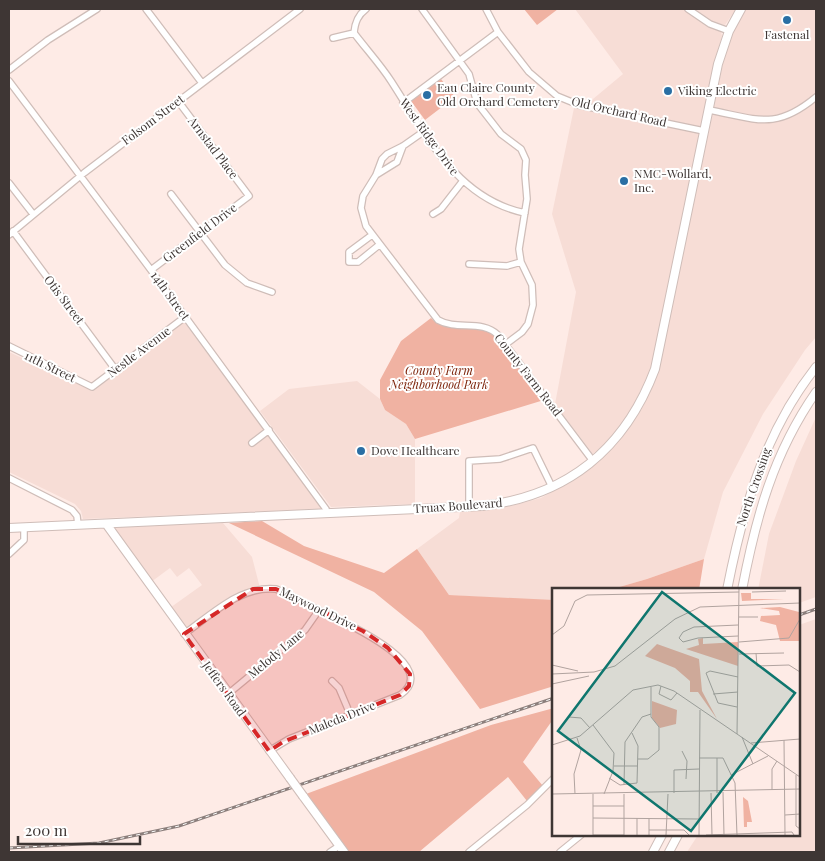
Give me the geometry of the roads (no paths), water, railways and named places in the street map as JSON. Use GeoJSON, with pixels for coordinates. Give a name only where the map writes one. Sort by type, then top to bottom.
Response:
{"type":"FeatureCollection","features":[{"type":"Feature","properties":{"kind":"main road","name":"Truax Boulevard"},"geometry":{"type":"LineString","coordinates":[[9,528],[469,506],[509,502],[552,487],[593,461],[630,421],[644,397],[655,370],[718,64],[729,31],[741,9]]}},
{"type":"Feature","properties":{"kind":"main road","name":"North Crossing"},"geometry":{"type":"LineString","coordinates":[[727,588],[740,526],[756,473],[780,423],[816,367]]}},
{"type":"Feature","properties":{"kind":"main road","name":"North Crossing"},"geometry":{"type":"LineString","coordinates":[[742,588],[753,534],[769,480],[792,430],[816,392]]}},
{"type":"Feature","properties":{"kind":"main road","name":"Jeffers Road"},"geometry":{"type":"LineString","coordinates":[[107,524],[184,634],[341,849]]}},
{"type":"Feature","properties":{"kind":"main road"},"geometry":{"type":"LineString","coordinates":[[653,852],[661,836]]}},
{"type":"Feature","properties":{"kind":"main road"},"geometry":{"type":"LineString","coordinates":[[669,852],[677,836]]}},
{"type":"Feature","properties":{"kind":"street"},"geometry":{"type":"LineString","coordinates":[[9,70],[48,40],[98,9]]}},
{"type":"Feature","properties":{"kind":"street"},"geometry":{"type":"LineString","coordinates":[[146,9],[202,83]]}},
{"type":"Feature","properties":{"kind":"street","name":"Folsom Street"},"geometry":{"type":"LineString","coordinates":[[11,233],[80,176],[300,9]]}},
{"type":"Feature","properties":{"kind":"street"},"geometry":{"type":"LineString","coordinates":[[333,38],[354,32],[355,23],[360,13],[366,9]]}},
{"type":"Feature","properties":{"kind":"street"},"geometry":{"type":"LineString","coordinates":[[422,9],[460,60],[471,80],[473,95],[477,103],[501,134],[517,145],[524,154],[528,199],[519,242],[521,262],[532,285],[533,306],[526,328],[506,344]]}},
{"type":"Feature","properties":{"kind":"street","name":"Old Orchard Road"},"geometry":{"type":"LineString","coordinates":[[486,9],[498,32],[536,80],[549,91],[569,102],[704,132]]}},
{"type":"Feature","properties":{"kind":"street"},"geometry":{"type":"LineString","coordinates":[[688,9],[710,24],[729,31]]}},
{"type":"Feature","properties":{"kind":"street","name":"West Ridge Drive"},"geometry":{"type":"LineString","coordinates":[[354,32],[391,81],[422,132],[462,182],[504,207],[525,213]]}},
{"type":"Feature","properties":{"kind":"street"},"geometry":{"type":"LineString","coordinates":[[403,103],[498,32]]}},
{"type":"Feature","properties":{"kind":"street","name":"14th Street"},"geometry":{"type":"LineString","coordinates":[[9,81],[269,430],[326,508],[326,513]]}},
{"type":"Feature","properties":{"kind":"street"},"geometry":{"type":"LineString","coordinates":[[709,110],[772,120],[788,117],[816,97]]}},
{"type":"Feature","properties":{"kind":"street","name":"Arnstad Place"},"geometry":{"type":"LineString","coordinates":[[178,101],[248,196]]}},
{"type":"Feature","properties":{"kind":"street","name":"County Farm Road"},"geometry":{"type":"LineString","coordinates":[[422,132],[403,146],[386,154],[363,196],[361,208],[363,218],[372,235],[438,320],[451,325],[488,328],[494,331],[506,344],[593,461]]}},
{"type":"Feature","properties":{"kind":"street","name":"County Farm Road"},"geometry":{"type":"LineString","coordinates":[[376,175],[397,162],[403,146]]}},
{"type":"Feature","properties":{"kind":"street"},"geometry":{"type":"LineString","coordinates":[[433,214],[441,209],[462,182]]}},
{"type":"Feature","properties":{"kind":"street"},"geometry":{"type":"LineString","coordinates":[[9,183],[33,214]]}},
{"type":"Feature","properties":{"kind":"street"},"geometry":{"type":"LineString","coordinates":[[171,194],[235,275],[247,283],[272,292]]}},
{"type":"Feature","properties":{"kind":"street","name":"Greenfield Drive"},"geometry":{"type":"LineString","coordinates":[[151,270],[248,196]]}},
{"type":"Feature","properties":{"kind":"street","name":"Otis Street"},"geometry":{"type":"LineString","coordinates":[[11,233],[115,369]]}},
{"type":"Feature","properties":{"kind":"street"},"geometry":{"type":"LineString","coordinates":[[372,235],[349,252],[349,262],[355,263],[380,245]]}},
{"type":"Feature","properties":{"kind":"street"},"geometry":{"type":"LineString","coordinates":[[469,264],[507,266],[521,262]]}},
{"type":"Feature","properties":{"kind":"street","name":"Nestle Avenue"},"geometry":{"type":"LineString","coordinates":[[92,387],[185,317]]}},
{"type":"Feature","properties":{"kind":"street","name":"11th Street"},"geometry":{"type":"LineString","coordinates":[[9,346],[92,387]]}},
{"type":"Feature","properties":{"kind":"street"},"geometry":{"type":"LineString","coordinates":[[252,443],[269,430]]}},
{"type":"Feature","properties":{"kind":"street"},"geometry":{"type":"LineString","coordinates":[[469,506],[469,461],[500,459],[533,448],[552,487]]}},
{"type":"Feature","properties":{"kind":"street"},"geometry":{"type":"LineString","coordinates":[[9,478],[75,512],[78,525]]}},
{"type":"Feature","properties":{"kind":"street"},"geometry":{"type":"LineString","coordinates":[[9,554],[24,540],[24,528]]}},
{"type":"Feature","properties":{"kind":"street","name":"Maywood Drive"},"geometry":{"type":"LineString","coordinates":[[184,634],[241,595],[253,589],[276,589],[363,631],[381,642],[404,665],[410,674],[410,682]]}},
{"type":"Feature","properties":{"kind":"street","name":"Melody Lane"},"geometry":{"type":"LineString","coordinates":[[228,694],[306,630],[319,610]]}},
{"type":"Feature","properties":{"kind":"street"},"geometry":{"type":"LineString","coordinates":[[332,682],[339,688],[350,714]]}},
{"type":"Feature","properties":{"kind":"street","name":"Maleda Drive"},"geometry":{"type":"LineString","coordinates":[[269,751],[289,739],[400,695],[407,689],[410,682]]}},
{"type":"Feature","properties":{"kind":"street"},"geometry":{"type":"LineString","coordinates":[[469,852],[478,850],[552,780]]}},
{"type":"Feature","properties":{"kind":"street"},"geometry":{"type":"LineString","coordinates":[[560,852],[580,836]]}},
{"type":"Feature","properties":{"kind":"street"},"geometry":{"type":"LineString","coordinates":[[330,852],[341,849]]}},
{"type":"Feature","properties":{"kind":"railway"},"geometry":{"type":"LineString","coordinates":[[800,615],[816,609]]}},
{"type":"Feature","properties":{"kind":"railway"},"geometry":{"type":"LineString","coordinates":[[9,848],[99,843],[179,826],[552,699]]}},
{"type":"Feature","properties":{"kind":"place","name":"Fastenal"},"geometry":{"type":"Point","coordinates":[787,20]}},
{"type":"Feature","properties":{"kind":"place","name":"Viking Electric"},"geometry":{"type":"Point","coordinates":[668,91]}},
{"type":"Feature","properties":{"kind":"place","name":"Eau Claire County Old Orchard Cemetery"},"geometry":{"type":"Point","coordinates":[427,95]}},
{"type":"Feature","properties":{"kind":"place","name":"NMC-Wollard, Inc."},"geometry":{"type":"Point","coordinates":[624,181]}},
{"type":"Feature","properties":{"kind":"place","name":"Dove Healthcare"},"geometry":{"type":"Point","coordinates":[361,451]}},
{"type":"Feature","properties":{"kind":"park label","name":"County Farm Neighborhood Park"},"geometry":{"type":"Point","coordinates":[439,378]}}]}
